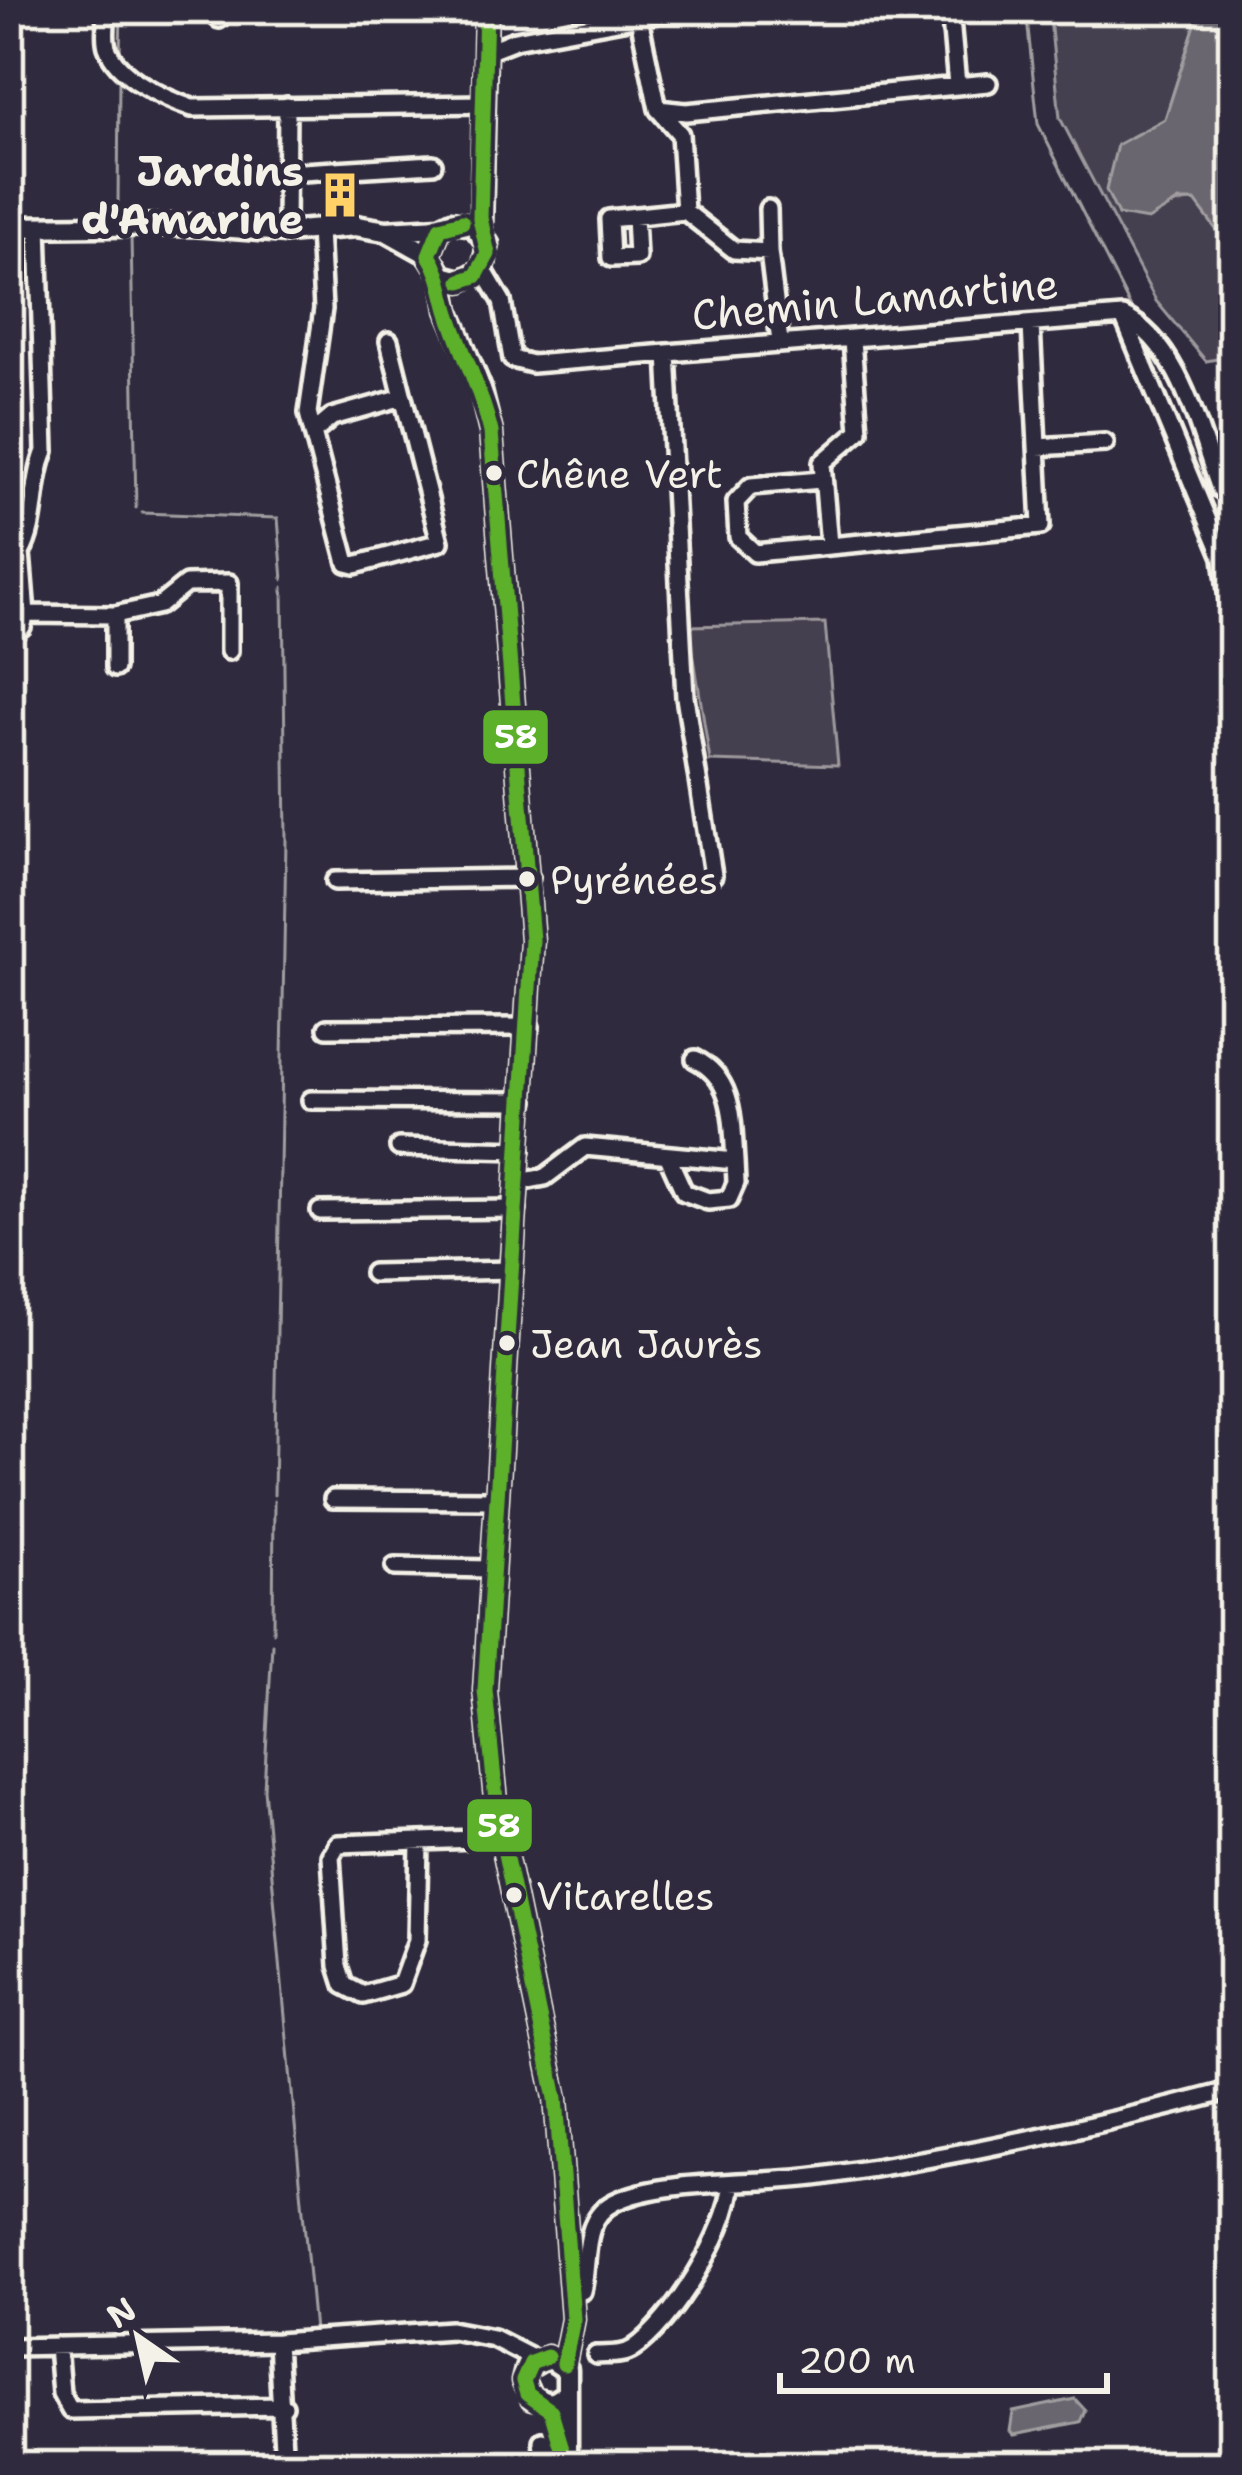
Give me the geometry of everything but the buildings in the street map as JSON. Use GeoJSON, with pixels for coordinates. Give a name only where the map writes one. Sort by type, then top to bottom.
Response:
{"type":"FeatureCollection","features":[{"type":"Feature","properties":{"kind":"main road"},"geometry":{"type":"LineString","coordinates":[[451,278],[483,268],[488,254],[481,231],[486,18]]}},
{"type":"Feature","properties":{"kind":"main road"},"geometry":{"type":"LineString","coordinates":[[462,222],[482,186]]}},
{"type":"Feature","properties":{"kind":"main road"},"geometry":{"type":"LineString","coordinates":[[9,227],[386,231],[462,222],[481,231]]}},
{"type":"Feature","properties":{"kind":"main road"},"geometry":{"type":"LineString","coordinates":[[429,255],[440,228]]}},
{"type":"Feature","properties":{"kind":"main road"},"geometry":{"type":"LineString","coordinates":[[386,231],[429,255],[451,278],[452,315],[491,432],[530,878],[530,1027],[489,1568],[485,1690],[502,1838],[556,2098],[573,2319],[527,2394],[544,2404],[567,2463]]}},
{"type":"Feature","properties":{"kind":"main road"},"geometry":{"type":"LineString","coordinates":[[543,2364],[569,2376],[567,2463]]}},
{"type":"Feature","properties":{"kind":"main road"},"geometry":{"type":"LineString","coordinates":[[544,2404],[565,2395]]}},
{"type":"Feature","properties":{"kind":"street"},"geometry":{"type":"LineString","coordinates":[[103,9],[106,46],[119,61],[152,94],[192,108],[485,104]]}},
{"type":"Feature","properties":{"kind":"street"},"geometry":{"type":"LineString","coordinates":[[487,51],[515,40],[682,9]]}},
{"type":"Feature","properties":{"kind":"street"},"geometry":{"type":"LineString","coordinates":[[950,9],[957,85]]}},
{"type":"Feature","properties":{"kind":"street"},"geometry":{"type":"LineString","coordinates":[[486,18],[515,40]]}},
{"type":"Feature","properties":{"kind":"street"},"geometry":{"type":"LineString","coordinates":[[639,18],[658,109],[680,134],[685,211]]}},
{"type":"Feature","properties":{"kind":"street"},"geometry":{"type":"LineString","coordinates":[[658,109],[686,112],[988,83]]}},
{"type":"Feature","properties":{"kind":"street"},"geometry":{"type":"LineString","coordinates":[[286,232],[287,106]]}},
{"type":"Feature","properties":{"kind":"street"},"geometry":{"type":"LineString","coordinates":[[286,173],[433,164]]}},
{"type":"Feature","properties":{"kind":"street"},"geometry":{"type":"LineString","coordinates":[[768,209],[780,342]]}},
{"type":"Feature","properties":{"kind":"street"},"geometry":{"type":"LineString","coordinates":[[634,216],[685,211],[734,250],[769,252]]}},
{"type":"Feature","properties":{"kind":"street"},"geometry":{"type":"LineString","coordinates":[[9,636],[22,627],[26,614],[15,551],[32,532],[31,486],[45,451],[38,226]]}},
{"type":"Feature","properties":{"kind":"street"},"geometry":{"type":"LineString","coordinates":[[320,229],[323,309],[310,400],[313,433],[347,563],[440,542],[389,341]]}},
{"type":"Feature","properties":{"kind":"street","name":"Chemin Lamartine"},"geometry":{"type":"LineString","coordinates":[[483,268],[502,302],[512,359],[532,364],[1123,316],[1145,326],[1176,379],[1220,489],[1233,496]]}},
{"type":"Feature","properties":{"kind":"street"},"geometry":{"type":"LineString","coordinates":[[1123,316],[1223,557],[1233,642]]}},
{"type":"Feature","properties":{"kind":"street"},"geometry":{"type":"LineString","coordinates":[[821,479],[752,486],[736,502],[738,537],[755,553],[1041,526],[1031,325]]}},
{"type":"Feature","properties":{"kind":"street"},"geometry":{"type":"LineString","coordinates":[[829,545],[821,463],[859,431],[851,340]]}},
{"type":"Feature","properties":{"kind":"street"},"geometry":{"type":"LineString","coordinates":[[667,353],[685,697],[713,875]]}},
{"type":"Feature","properties":{"kind":"street"},"geometry":{"type":"LineString","coordinates":[[313,433],[332,417],[403,398]]}},
{"type":"Feature","properties":{"kind":"street"},"geometry":{"type":"LineString","coordinates":[[310,400],[332,417]]}},
{"type":"Feature","properties":{"kind":"street"},"geometry":{"type":"LineString","coordinates":[[1037,447],[1105,443]]}},
{"type":"Feature","properties":{"kind":"street"},"geometry":{"type":"LineString","coordinates":[[26,614],[116,615],[160,604],[186,584],[229,583],[229,651]]}},
{"type":"Feature","properties":{"kind":"street"},"geometry":{"type":"LineString","coordinates":[[115,668],[116,615]]}},
{"type":"Feature","properties":{"kind":"street"},"geometry":{"type":"LineString","coordinates":[[334,881],[530,878]]}},
{"type":"Feature","properties":{"kind":"street"},"geometry":{"type":"LineString","coordinates":[[327,1028],[530,1027]]}},
{"type":"Feature","properties":{"kind":"street"},"geometry":{"type":"LineString","coordinates":[[668,1157],[684,1192],[708,1201],[729,1199],[736,1183],[730,1101],[716,1069],[695,1059]]}},
{"type":"Feature","properties":{"kind":"street"},"geometry":{"type":"LineString","coordinates":[[311,1100],[525,1101]]}},
{"type":"Feature","properties":{"kind":"street"},"geometry":{"type":"LineString","coordinates":[[519,1182],[545,1177],[585,1147],[735,1161]]}},
{"type":"Feature","properties":{"kind":"street"},"geometry":{"type":"LineString","coordinates":[[399,1148],[521,1150]]}},
{"type":"Feature","properties":{"kind":"street"},"geometry":{"type":"LineString","coordinates":[[320,1211],[517,1209]]}},
{"type":"Feature","properties":{"kind":"street"},"geometry":{"type":"LineString","coordinates":[[373,1273],[513,1270]]}},
{"type":"Feature","properties":{"kind":"street"},"geometry":{"type":"LineString","coordinates":[[333,1499],[494,1501]]}},
{"type":"Feature","properties":{"kind":"street"},"geometry":{"type":"LineString","coordinates":[[394,1567],[489,1568]]}},
{"type":"Feature","properties":{"kind":"street"},"geometry":{"type":"LineString","coordinates":[[419,1842],[411,1965],[401,1984],[363,1995],[344,1985],[338,1966],[331,1856],[338,1844],[502,1838]]}},
{"type":"Feature","properties":{"kind":"street"},"geometry":{"type":"LineString","coordinates":[[571,2294],[582,2291],[590,2229],[612,2203],[641,2193],[818,2177],[1061,2136],[1233,2090]]}},
{"type":"Feature","properties":{"kind":"street"},"geometry":{"type":"LineString","coordinates":[[596,2355],[628,2353],[648,2336],[714,2241],[730,2185]]}},
{"type":"Feature","properties":{"kind":"street"},"geometry":{"type":"LineString","coordinates":[[9,2347],[277,2342],[451,2330],[494,2338],[543,2364]]}},
{"type":"Feature","properties":{"kind":"street"},"geometry":{"type":"LineString","coordinates":[[277,2342],[284,2466]]}},
{"type":"Feature","properties":{"kind":"street"},"geometry":{"type":"LineString","coordinates":[[58,2346],[61,2393],[70,2410],[284,2406]]}},
{"type":"Feature","properties":{"kind":"street"},"geometry":{"type":"LineString","coordinates":[[542,2441],[545,2466]]}},
{"type":"Feature","properties":{"kind":"shaded area"},"geometry":{"type":"Polygon","coordinates":[[[1049,9],[1200,9],[1165,119],[1117,145],[1118,215],[1144,216],[1196,201],[1233,252],[1233,356],[1206,361],[1156,301],[1060,118],[1049,9]]]}},
{"type":"Feature","properties":{"kind":"shaded area"},"geometry":{"type":"Polygon","coordinates":[[[1200,9],[1233,9],[1233,252],[1195,201],[1179,201],[1148,220],[1118,215],[1106,190],[1117,145],[1165,119],[1200,9]]]}},
{"type":"Feature","properties":{"kind":"shaded area"},"geometry":{"type":"Polygon","coordinates":[[[825,623],[838,765],[710,761],[689,626],[825,623]]]}},
{"type":"Feature","properties":{"kind":"shaded area"},"geometry":{"type":"Polygon","coordinates":[[[1075,2399],[1085,2410],[1080,2422],[1014,2435],[1010,2431],[1013,2412],[1075,2399]]]}},
{"type":"Feature","properties":{"kind":"waterway"},"geometry":{"type":"LineString","coordinates":[[120,55],[121,9]]}},
{"type":"Feature","properties":{"kind":"waterway"},"geometry":{"type":"LineString","coordinates":[[1026,9],[1038,124],[1135,316]]}},
{"type":"Feature","properties":{"kind":"waterway"},"geometry":{"type":"LineString","coordinates":[[118,208],[119,77]]}},
{"type":"Feature","properties":{"kind":"waterway"},"geometry":{"type":"LineString","coordinates":[[131,235],[136,508]]}},
{"type":"Feature","properties":{"kind":"waterway"},"geometry":{"type":"LineString","coordinates":[[1145,342],[1182,439]]}},
{"type":"Feature","properties":{"kind":"waterway"},"geometry":{"type":"LineString","coordinates":[[1202,487],[1233,556]]}},
{"type":"Feature","properties":{"kind":"waterway"},"geometry":{"type":"LineString","coordinates":[[142,513],[278,518],[283,580]]}},
{"type":"Feature","properties":{"kind":"waterway"},"geometry":{"type":"LineString","coordinates":[[274,1495],[286,840],[283,587]]}},
{"type":"Feature","properties":{"kind":"waterway"},"geometry":{"type":"LineString","coordinates":[[273,1632],[274,1501]]}},
{"type":"Feature","properties":{"kind":"waterway"},"geometry":{"type":"LineString","coordinates":[[272,1644],[264,1789],[314,2331]]}},
{"type":"Feature","properties":{"kind":"waterway"},"geometry":{"type":"LineString","coordinates":[[9,2337],[229,2335]]}},
{"type":"Feature","properties":{"kind":"transit line","name":"58"},"geometry":{"type":"LineString","coordinates":[[461,281],[476,276],[488,254],[480,218],[486,9]]}},
{"type":"Feature","properties":{"kind":"transit line","name":"58"},"geometry":{"type":"LineString","coordinates":[[462,222],[440,228],[429,255],[491,432],[532,940],[485,1690],[498,1820],[556,2098],[573,2319],[564,2364]]}},
{"type":"Feature","properties":{"kind":"transit line","name":"58"},"geometry":{"type":"LineString","coordinates":[[547,2357],[531,2363],[523,2381],[527,2394],[551,2411],[567,2466]]}},
{"type":"Feature","properties":{"kind":"place","name":"Jardins d'Amarine"},"geometry":{"type":"Point","coordinates":[340,195]}},
{"type":"Feature","properties":{"kind":"place","name":"Chêne Vert"},"geometry":{"type":"Point","coordinates":[494,473]}},
{"type":"Feature","properties":{"kind":"place","name":"Pyrénées"},"geometry":{"type":"Point","coordinates":[527,879]}},
{"type":"Feature","properties":{"kind":"place","name":"Jean Jaurès"},"geometry":{"type":"Point","coordinates":[507,1343]}},
{"type":"Feature","properties":{"kind":"place","name":"Vitarelles"},"geometry":{"type":"Point","coordinates":[514,1895]}}]}
